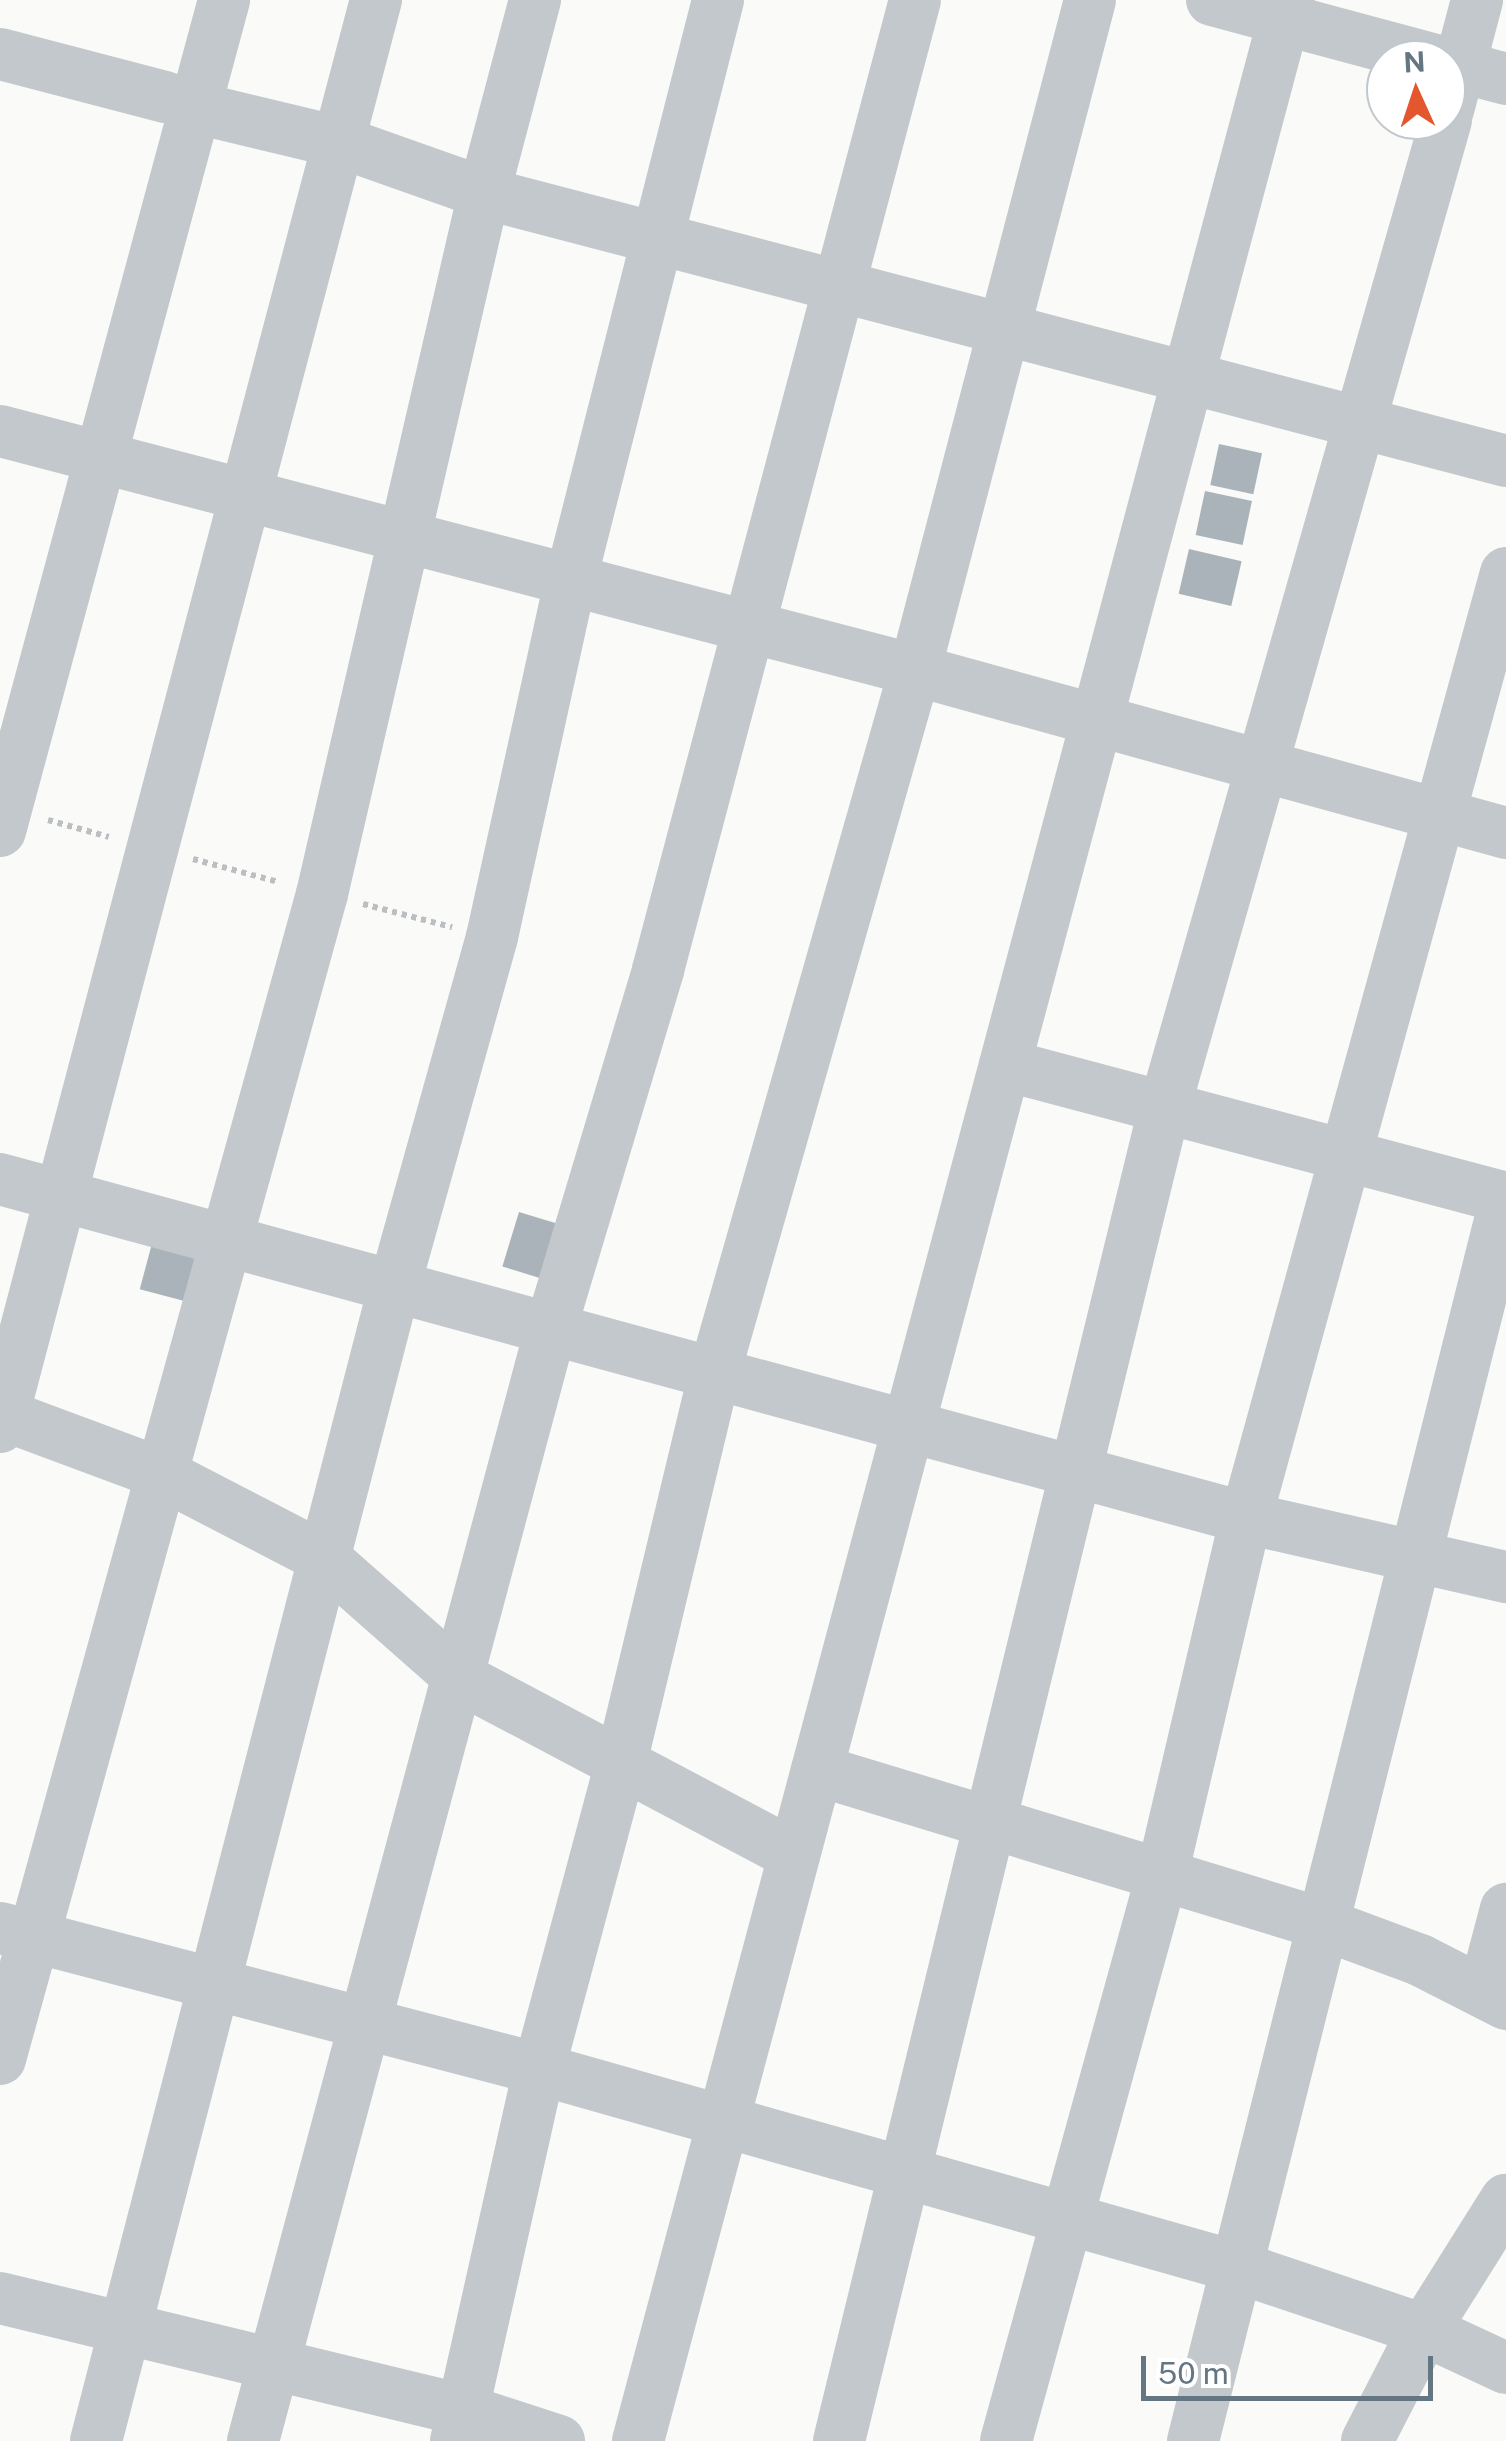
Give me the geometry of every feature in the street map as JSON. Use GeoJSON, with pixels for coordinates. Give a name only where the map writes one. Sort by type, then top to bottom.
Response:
{"type":"FeatureCollection","features":[{"type":"Feature","properties":{"kind":"street"},"geometry":{"type":"LineString","coordinates":[[181,103],[188,0]]}},
{"type":"Feature","properties":{"kind":"street"},"geometry":{"type":"LineString","coordinates":[[0,692],[81,454],[181,103],[224,0]]}},
{"type":"Feature","properties":{"kind":"street"},"geometry":{"type":"LineString","coordinates":[[376,0],[343,143],[2,1421],[160,1473],[324,1558],[460,1678],[620,1768],[794,1855]]}},
{"type":"Feature","properties":{"kind":"street"},"geometry":{"type":"LineString","coordinates":[[0,2059],[19,1933],[160,1473],[322,894],[484,192],[535,0]]}},
{"type":"Feature","properties":{"kind":"street"},"geometry":{"type":"LineString","coordinates":[[96,2441],[129,2330],[394,1288],[492,937],[571,578],[718,0]]}},
{"type":"Feature","properties":{"kind":"street"},"geometry":{"type":"LineString","coordinates":[[253,2441],[360,2026],[460,1678],[552,1324],[658,970],[914,0]]}},
{"type":"Feature","properties":{"kind":"street"},"geometry":{"type":"LineString","coordinates":[[460,2426],[539,2069],[620,1768],[715,1371],[915,670],[1090,0]]}},
{"type":"Feature","properties":{"kind":"street"},"geometry":{"type":"LineString","coordinates":[[1212,0],[1287,10],[1379,40]]}},
{"type":"Feature","properties":{"kind":"street"},"geometry":{"type":"LineString","coordinates":[[1466,49],[1477,0]]}},
{"type":"Feature","properties":{"kind":"street"},"geometry":{"type":"LineString","coordinates":[[638,2441],[1287,10]]}},
{"type":"Feature","properties":{"kind":"street"},"geometry":{"type":"LineString","coordinates":[[0,54],[343,143],[484,192],[1506,461]]}},
{"type":"Feature","properties":{"kind":"street"},"geometry":{"type":"LineString","coordinates":[[839,2441],[986,1820],[1165,1106],[1440,140]]}},
{"type":"Feature","properties":{"kind":"street"},"geometry":{"type":"LineString","coordinates":[[0,431],[571,578],[1506,832]]}},
{"type":"Feature","properties":{"kind":"street"},"geometry":{"type":"LineString","coordinates":[[0,831],[81,454]]}},
{"type":"Feature","properties":{"kind":"street"},"geometry":{"type":"LineString","coordinates":[[1006,2441],[1071,2220],[1162,1875],[1246,1518],[1347,1157],[1436,814],[1506,573]]}},
{"type":"Feature","properties":{"kind":"street"},"geometry":{"type":"LineString","coordinates":[[1005,1065],[1506,1198],[1320,1923],[1193,2441]]}},
{"type":"Feature","properties":{"kind":"street"},"geometry":{"type":"LineString","coordinates":[[0,1179],[224,1244],[552,1324],[1246,1518],[1506,1577]]}},
{"type":"Feature","properties":{"kind":"street"},"geometry":{"type":"LineString","coordinates":[[817,1770],[1320,1923],[1495,1998],[1506,1909]]}},
{"type":"Feature","properties":{"kind":"street"},"geometry":{"type":"LineString","coordinates":[[19,1933],[360,2026],[539,2069],[722,2126],[1234,2266],[1424,2330],[1506,2368]]}},
{"type":"Feature","properties":{"kind":"street"},"geometry":{"type":"LineString","coordinates":[[1367,2441],[1424,2330],[1506,2200]]}},
{"type":"Feature","properties":{"kind":"street"},"geometry":{"type":"LineString","coordinates":[[0,2298],[272,2368],[460,2426],[559,2441]]}},
{"type":"Feature","properties":{"kind":"building"},"geometry":{"type":"Polygon","coordinates":[[[1219,444],[1262,453],[1253,494],[1210,485],[1219,444]]]}},
{"type":"Feature","properties":{"kind":"building"},"geometry":{"type":"Polygon","coordinates":[[[1205,491],[1252,501],[1243,545],[1196,535],[1205,491]]]}},
{"type":"Feature","properties":{"kind":"building"},"geometry":{"type":"Polygon","coordinates":[[[1189,549],[1242,561],[1231,606],[1179,594],[1189,549]]]}},
{"type":"Feature","properties":{"kind":"building"},"geometry":{"type":"Polygon","coordinates":[[[519,1212],[573,1228],[556,1283],[502,1267],[519,1212]]]}},
{"type":"Feature","properties":{"kind":"building"},"geometry":{"type":"Polygon","coordinates":[[[154,1236],[207,1250],[193,1303],[140,1289],[154,1236]]]}}]}
